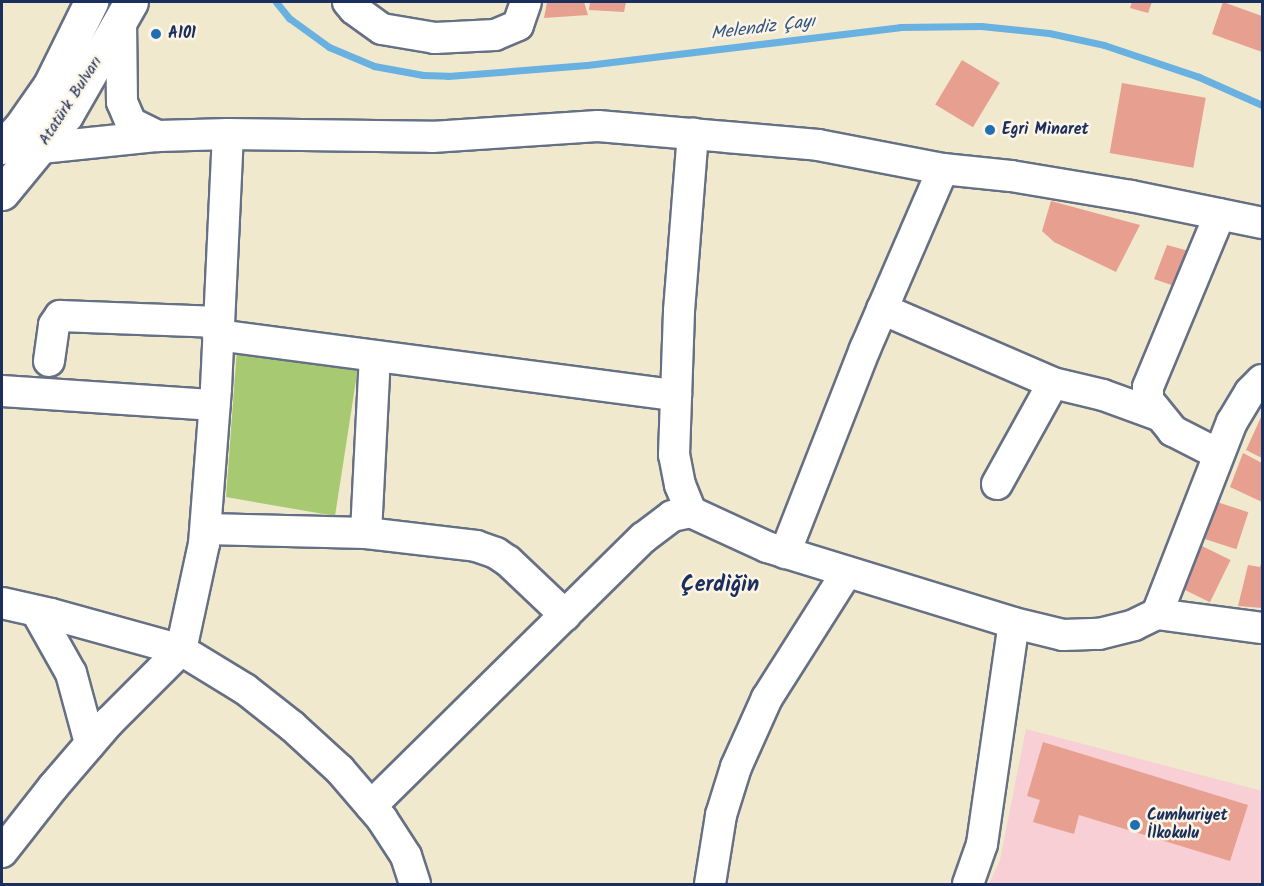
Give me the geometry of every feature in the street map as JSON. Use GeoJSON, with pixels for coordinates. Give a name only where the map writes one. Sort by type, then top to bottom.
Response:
{"type":"FeatureCollection","features":[{"type":"Feature","properties":{"kind":"main road","name":"Atatürk Bulvarı"},"geometry":{"type":"LineString","coordinates":[[2,193],[16,137],[50,86],[91,2]]}},
{"type":"Feature","properties":{"kind":"main road","name":"Atatürk Bulvarı"},"geometry":{"type":"LineString","coordinates":[[16,137],[66,115],[126,11]]}},
{"type":"Feature","properties":{"kind":"street"},"geometry":{"type":"LineString","coordinates":[[348,2],[382,29],[435,38],[495,35],[518,25],[526,2]]}},
{"type":"Feature","properties":{"kind":"street"},"geometry":{"type":"LineString","coordinates":[[126,11],[122,102],[131,123],[158,136]]}},
{"type":"Feature","properties":{"kind":"street"},"geometry":{"type":"LineString","coordinates":[[16,137],[228,134],[432,137],[598,126],[818,145],[943,169],[1011,176],[1263,223]]}},
{"type":"Feature","properties":{"kind":"street"},"geometry":{"type":"LineString","coordinates":[[2,852],[90,743],[181,650],[206,529],[219,329],[228,134]]}},
{"type":"Feature","properties":{"kind":"street"},"geometry":{"type":"LineString","coordinates":[[691,512],[680,485],[674,455],[679,311],[693,134]]}},
{"type":"Feature","properties":{"kind":"street"},"geometry":{"type":"LineString","coordinates":[[785,553],[882,309],[943,169]]}},
{"type":"Feature","properties":{"kind":"street"},"geometry":{"type":"LineString","coordinates":[[1218,454],[1173,430],[1158,415],[1148,400],[1148,387],[1220,214]]}},
{"type":"Feature","properties":{"kind":"street"},"geometry":{"type":"LineString","coordinates":[[882,309],[1053,383],[1103,395],[1158,415]]}},
{"type":"Feature","properties":{"kind":"street"},"geometry":{"type":"LineString","coordinates":[[49,361],[54,325],[60,316],[219,329],[375,356],[676,395]]}},
{"type":"Feature","properties":{"kind":"street"},"geometry":{"type":"LineString","coordinates":[[366,533],[375,356]]}},
{"type":"Feature","properties":{"kind":"street"},"geometry":{"type":"LineString","coordinates":[[1156,614],[1218,454],[1250,392],[1263,380]]}},
{"type":"Feature","properties":{"kind":"street"},"geometry":{"type":"LineString","coordinates":[[997,484],[1053,383]]}},
{"type":"Feature","properties":{"kind":"street"},"geometry":{"type":"LineString","coordinates":[[2,391],[214,405]]}},
{"type":"Feature","properties":{"kind":"street"},"geometry":{"type":"LineString","coordinates":[[371,806],[643,537],[672,516],[691,512],[785,553],[1014,623],[1063,635],[1099,634],[1134,625],[1156,614],[1263,628]]}},
{"type":"Feature","properties":{"kind":"street"},"geometry":{"type":"LineString","coordinates":[[206,529],[366,533],[476,546],[496,553],[565,615]]}},
{"type":"Feature","properties":{"kind":"street"},"geometry":{"type":"LineString","coordinates":[[710,885],[721,815],[736,767],[767,698],[847,572]]}},
{"type":"Feature","properties":{"kind":"street"},"geometry":{"type":"LineString","coordinates":[[2,603],[181,650],[245,689],[292,726],[340,771],[371,806],[406,856],[415,885]]}},
{"type":"Feature","properties":{"kind":"street"},"geometry":{"type":"LineString","coordinates":[[36,611],[70,673],[90,743]]}},
{"type":"Feature","properties":{"kind":"street"},"geometry":{"type":"LineString","coordinates":[[968,885],[982,844],[1014,623]]}},
{"type":"Feature","properties":{"kind":"shaded area","name":"Cumhuriyet İlkokulu"},"geometry":{"type":"Polygon","coordinates":[[[1026,729],[1262,791],[1262,884],[989,884],[1000,860],[1026,729]]]}},
{"type":"Feature","properties":{"kind":"green space"},"geometry":{"type":"Polygon","coordinates":[[[237,349],[359,361],[335,516],[226,497],[237,349]]]}},
{"type":"Feature","properties":{"kind":"building"},"geometry":{"type":"Polygon","coordinates":[[[547,2],[584,2],[588,15],[544,18],[547,2]]]}},
{"type":"Feature","properties":{"kind":"building"},"geometry":{"type":"Polygon","coordinates":[[[590,2],[626,2],[624,12],[589,10],[590,2]]]}},
{"type":"Feature","properties":{"kind":"building"},"geometry":{"type":"Polygon","coordinates":[[[1132,2],[1152,2],[1148,13],[1130,8],[1132,2]]]}},
{"type":"Feature","properties":{"kind":"building"},"geometry":{"type":"Polygon","coordinates":[[[1223,2],[1262,16],[1262,52],[1212,34],[1223,2]]]}},
{"type":"Feature","properties":{"kind":"building"},"geometry":{"type":"Polygon","coordinates":[[[962,60],[1000,83],[973,127],[935,105],[962,60]]]}},
{"type":"Feature","properties":{"kind":"building"},"geometry":{"type":"Polygon","coordinates":[[[1122,83],[1206,98],[1193,168],[1110,153],[1122,83]]]}},
{"type":"Feature","properties":{"kind":"building"},"geometry":{"type":"Polygon","coordinates":[[[1051,201],[1140,225],[1116,272],[1054,242],[1042,231],[1051,201]]]}},
{"type":"Feature","properties":{"kind":"building"},"geometry":{"type":"Polygon","coordinates":[[[1167,245],[1196,253],[1180,288],[1154,279],[1167,245]]]}},
{"type":"Feature","properties":{"kind":"building"},"geometry":{"type":"Polygon","coordinates":[[[1262,415],[1262,458],[1246,450],[1262,415]]]}},
{"type":"Feature","properties":{"kind":"building"},"geometry":{"type":"Polygon","coordinates":[[[1243,453],[1262,463],[1262,502],[1230,487],[1243,453]]]}},
{"type":"Feature","properties":{"kind":"building"},"geometry":{"type":"Polygon","coordinates":[[[1217,502],[1248,512],[1236,549],[1205,539],[1217,502]]]}},
{"type":"Feature","properties":{"kind":"building"},"geometry":{"type":"Polygon","coordinates":[[[1200,545],[1231,560],[1210,602],[1179,587],[1200,545]]]}},
{"type":"Feature","properties":{"kind":"building"},"geometry":{"type":"Polygon","coordinates":[[[1262,560],[1262,608],[1238,606],[1248,565],[1260,567],[1262,560]]]}},
{"type":"Feature","properties":{"kind":"building"},"geometry":{"type":"Polygon","coordinates":[[[1043,742],[1248,805],[1230,861],[1079,815],[1074,834],[1033,822],[1040,800],[1027,796],[1043,742]]]}},
{"type":"Feature","properties":{"kind":"waterway","name":"Melendiz Çayı"},"geometry":{"type":"LineString","coordinates":[[276,2],[289,18],[329,47],[374,66],[423,75],[448,76],[587,65],[900,27],[981,26],[1049,33],[1104,45],[1199,77],[1262,105]]}},
{"type":"Feature","properties":{"kind":"place","name":"A101"},"geometry":{"type":"Point","coordinates":[156,34]}},
{"type":"Feature","properties":{"kind":"place","name":"Egri Minaret"},"geometry":{"type":"Point","coordinates":[990,130]}},
{"type":"Feature","properties":{"kind":"place","name":"Cumhuriyet İlkokulu"},"geometry":{"type":"Point","coordinates":[1135,825]}},
{"type":"Feature","properties":{"kind":"district","name":"Çerdiğin"},"geometry":{"type":"Point","coordinates":[720,586]}}]}
